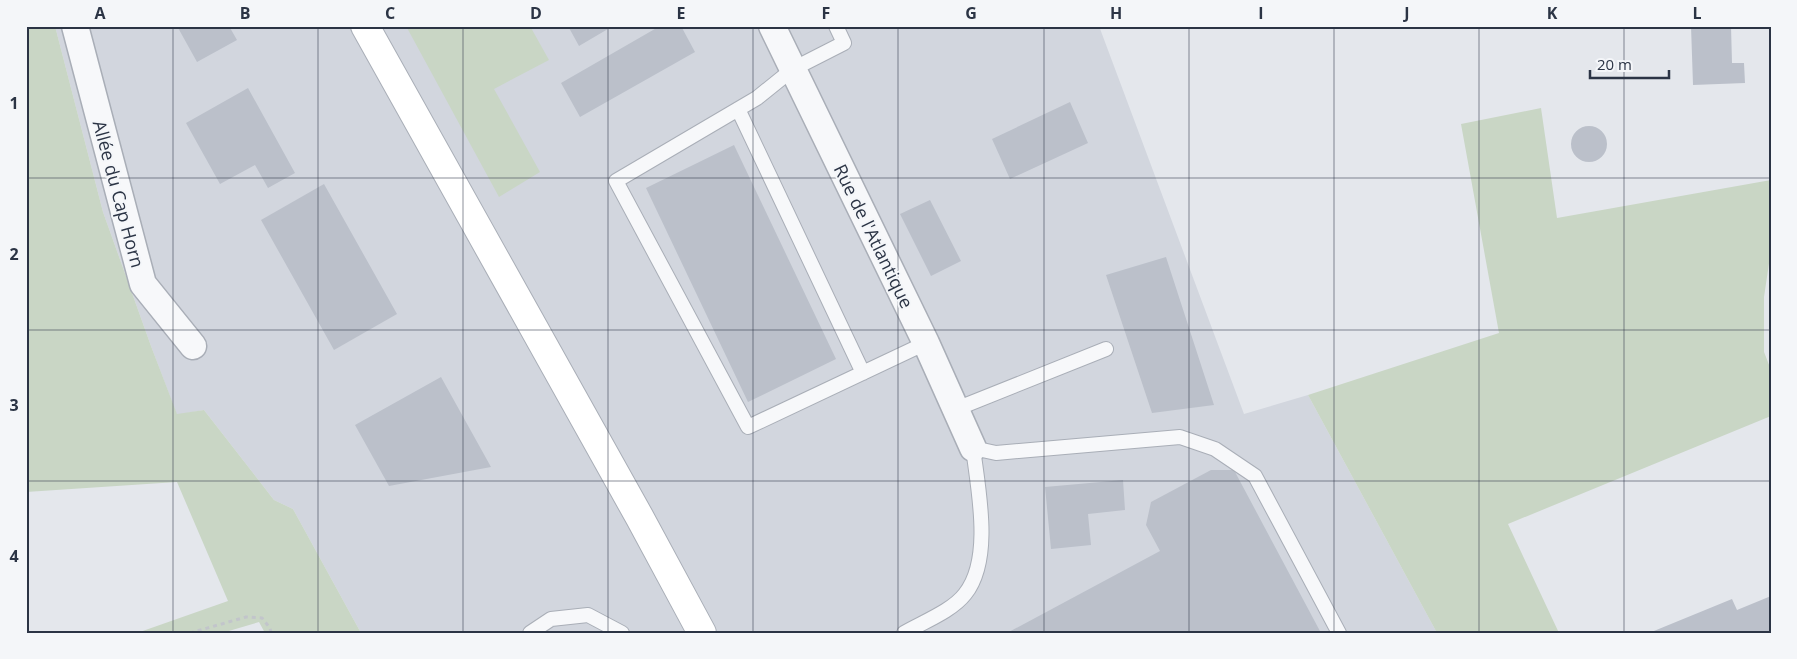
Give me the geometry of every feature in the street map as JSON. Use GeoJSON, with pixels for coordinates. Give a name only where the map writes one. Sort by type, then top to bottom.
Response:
{"type":"FeatureCollection","features":[{"type":"Feature","properties":{"kind":"main road"},"geometry":{"type":"LineString","coordinates":[[365,26],[702,633]]}},
{"type":"Feature","properties":{"kind":"street","name":"Allée du Cap Horn"},"geometry":{"type":"LineString","coordinates":[[75,26],[143,284],[193,346]]}},
{"type":"Feature","properties":{"kind":"street","name":"Rue de l'Atlantique"},"geometry":{"type":"LineString","coordinates":[[772,26],[926,343],[973,448]]}},
{"type":"Feature","properties":{"kind":"lane"},"geometry":{"type":"LineString","coordinates":[[836,26],[844,43],[793,69],[757,98],[616,181],[748,427],[926,343]]}},
{"type":"Feature","properties":{"kind":"lane"},"geometry":{"type":"LineString","coordinates":[[738,109],[864,373]]}},
{"type":"Feature","properties":{"kind":"lane"},"geometry":{"type":"LineString","coordinates":[[956,409],[1106,349]]}},
{"type":"Feature","properties":{"kind":"lane"},"geometry":{"type":"LineString","coordinates":[[904,633],[945,610],[965,594],[979,567],[982,523],[973,448],[996,453],[1180,437],[1215,449],[1255,476],[1339,633]]}},
{"type":"Feature","properties":{"kind":"lane"},"geometry":{"type":"LineString","coordinates":[[530,633],[551,619],[588,614],[622,633]]}},
{"type":"Feature","properties":{"kind":"path"},"geometry":{"type":"LineString","coordinates":[[190,633],[246,617],[262,618],[270,628],[271,633]]}},
{"type":"Feature","properties":{"kind":"shaded area"},"geometry":{"type":"Polygon","coordinates":[[[55,26],[1099,26],[1244,414],[1308,395],[1437,633],[361,633],[293,509],[274,500],[204,410],[177,415],[103,212],[55,26]]]}},
{"type":"Feature","properties":{"kind":"green space"},"geometry":{"type":"Polygon","coordinates":[[[26,26],[55,26],[103,212],[177,414],[204,410],[274,500],[293,509],[361,633],[265,633],[259,622],[222,633],[137,633],[228,601],[177,482],[26,492],[26,26]]]}},
{"type":"Feature","properties":{"kind":"green space"},"geometry":{"type":"Polygon","coordinates":[[[406,26],[530,26],[549,60],[494,89],[540,172],[499,197],[406,26]]]}},
{"type":"Feature","properties":{"kind":"green space"},"geometry":{"type":"Polygon","coordinates":[[[1541,108],[1557,218],[1771,180],[1771,250],[1764,297],[1764,352],[1771,370],[1771,416],[1508,524],[1559,633],[1437,633],[1308,395],[1499,333],[1461,124],[1541,108]]]}},
{"type":"Feature","properties":{"kind":"building"},"geometry":{"type":"Polygon","coordinates":[[[177,26],[229,26],[237,40],[197,62],[177,26]]]}},
{"type":"Feature","properties":{"kind":"building"},"geometry":{"type":"Polygon","coordinates":[[[568,26],[613,26],[579,46],[568,26]]]}},
{"type":"Feature","properties":{"kind":"building"},"geometry":{"type":"Polygon","coordinates":[[[660,26],[681,26],[695,52],[580,117],[561,83],[660,26]]]}},
{"type":"Feature","properties":{"kind":"building"},"geometry":{"type":"Polygon","coordinates":[[[1691,26],[1731,26],[1732,63],[1744,63],[1745,83],[1693,85],[1691,26]]]}},
{"type":"Feature","properties":{"kind":"building"},"geometry":{"type":"Polygon","coordinates":[[[248,88],[295,173],[268,188],[255,165],[220,184],[186,123],[248,88]]]}},
{"type":"Feature","properties":{"kind":"building"},"geometry":{"type":"Polygon","coordinates":[[[1070,102],[1088,143],[1010,179],[992,139],[1070,102]]]}},
{"type":"Feature","properties":{"kind":"building"},"geometry":{"type":"Polygon","coordinates":[[[1589,126],[1602,131],[1607,144],[1602,157],[1589,162],[1576,157],[1571,144],[1576,131],[1589,126]]]}},
{"type":"Feature","properties":{"kind":"building"},"geometry":{"type":"Polygon","coordinates":[[[734,145],[836,359],[748,402],[646,188],[734,145]]]}},
{"type":"Feature","properties":{"kind":"building"},"geometry":{"type":"Polygon","coordinates":[[[324,184],[397,314],[334,350],[261,220],[324,184]]]}},
{"type":"Feature","properties":{"kind":"building"},"geometry":{"type":"Polygon","coordinates":[[[930,200],[961,261],[931,276],[900,214],[930,200]]]}},
{"type":"Feature","properties":{"kind":"building"},"geometry":{"type":"Polygon","coordinates":[[[1166,257],[1214,405],[1152,413],[1106,275],[1166,257]]]}},
{"type":"Feature","properties":{"kind":"building"},"geometry":{"type":"Polygon","coordinates":[[[441,377],[491,467],[389,486],[355,425],[441,377]]]}},
{"type":"Feature","properties":{"kind":"building"},"geometry":{"type":"Polygon","coordinates":[[[1211,470],[1234,470],[1321,633],[1007,633],[1160,551],[1146,525],[1151,502],[1211,470]]]}},
{"type":"Feature","properties":{"kind":"building"},"geometry":{"type":"Polygon","coordinates":[[[1123,480],[1125,510],[1088,514],[1091,545],[1051,549],[1045,487],[1123,480]]]}},
{"type":"Feature","properties":{"kind":"building"},"geometry":{"type":"Polygon","coordinates":[[[1771,596],[1771,633],[1649,633],[1732,599],[1737,610],[1771,596]]]}}]}
